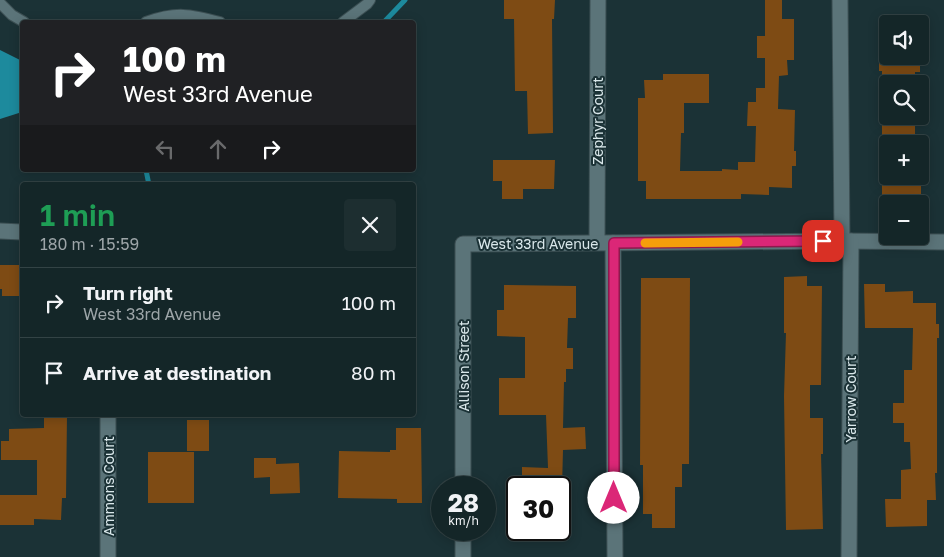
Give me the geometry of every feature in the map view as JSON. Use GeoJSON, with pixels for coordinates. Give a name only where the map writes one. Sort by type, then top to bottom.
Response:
{"type":"FeatureCollection","features":[{"type":"Feature","properties":{"kind":"street","name":"Zephyr Court"},"geometry":{"type":"LineString","coordinates":[[597,242],[598,0]]}},
{"type":"Feature","properties":{"kind":"street","name":"Yarrow Court"},"geometry":{"type":"LineString","coordinates":[[840,0],[847,241],[849,557]]}},
{"type":"Feature","properties":{"kind":"street"},"geometry":{"type":"LineString","coordinates":[[0,232],[20,232]]}},
{"type":"Feature","properties":{"kind":"street","name":"West 33rd Avenue"},"geometry":{"type":"LineString","coordinates":[[463,244],[944,242]]}},
{"type":"Feature","properties":{"kind":"street"},"geometry":{"type":"LineString","coordinates":[[614,243],[614,557]]}},
{"type":"Feature","properties":{"kind":"street","name":"Allison Street"},"geometry":{"type":"LineString","coordinates":[[462,476],[463,244]]}},
{"type":"Feature","properties":{"kind":"street","name":"Ammons Court"},"geometry":{"type":"LineString","coordinates":[[108,417],[108,557]]}},
{"type":"Feature","properties":{"kind":"street"},"geometry":{"type":"LineString","coordinates":[[462,541],[462,557]]}},
{"type":"Feature","properties":{"kind":"lane"},"geometry":{"type":"LineString","coordinates":[[346,20],[370,0]]}},
{"type":"Feature","properties":{"kind":"lane"},"geometry":{"type":"LineString","coordinates":[[0,3],[12,15],[21,20]]}},
{"type":"Feature","properties":{"kind":"lane"},"geometry":{"type":"LineString","coordinates":[[152,20],[180,14],[212,20]]}},
{"type":"Feature","properties":{"kind":"water"},"geometry":{"type":"Polygon","coordinates":[[[0,50],[20,60],[20,113],[0,119],[0,50]]]}},
{"type":"Feature","properties":{"kind":"building"},"geometry":{"type":"Polygon","coordinates":[[[504,0],[555,0],[554,19],[552,19],[553,133],[528,134],[527,91],[515,91],[514,19],[504,19],[504,0]]]}},
{"type":"Feature","properties":{"kind":"building"},"geometry":{"type":"Polygon","coordinates":[[[765,0],[782,0],[782,19],[794,19],[794,60],[787,60],[788,75],[779,76],[778,109],[795,110],[794,151],[796,151],[796,166],[792,166],[792,188],[769,187],[769,195],[741,194],[741,199],[646,199],[646,181],[638,181],[638,98],[645,98],[644,80],[663,80],[663,74],[709,74],[709,103],[684,103],[684,133],[681,133],[680,171],[738,170],[738,162],[755,162],[756,126],[747,126],[748,102],[756,102],[756,88],[765,88],[765,58],[757,58],[757,36],[765,36],[765,0]]]}},
{"type":"Feature","properties":{"kind":"building"},"geometry":{"type":"Polygon","coordinates":[[[879,65],[920,65],[920,72],[915,72],[915,75],[882,75],[882,71],[879,71],[879,65]]]}},
{"type":"Feature","properties":{"kind":"building"},"geometry":{"type":"Polygon","coordinates":[[[882,125],[915,125],[915,135],[882,135],[882,125]]]}},
{"type":"Feature","properties":{"kind":"building"},"geometry":{"type":"Polygon","coordinates":[[[493,160],[555,160],[554,189],[523,189],[523,199],[502,199],[502,181],[493,181],[493,160]]]}},
{"type":"Feature","properties":{"kind":"building"},"geometry":{"type":"Polygon","coordinates":[[[882,185],[921,185],[921,195],[882,195],[882,185]]]}},
{"type":"Feature","properties":{"kind":"building"},"geometry":{"type":"Polygon","coordinates":[[[0,265],[20,265],[20,296],[2,296],[2,289],[0,289],[0,265]]]}},
{"type":"Feature","properties":{"kind":"building"},"geometry":{"type":"Polygon","coordinates":[[[807,276],[807,286],[822,286],[821,385],[810,385],[810,418],[823,418],[823,454],[821,454],[823,529],[786,530],[784,396],[786,333],[784,333],[784,277],[807,276]]]}},
{"type":"Feature","properties":{"kind":"building"},"geometry":{"type":"Polygon","coordinates":[[[641,278],[690,278],[689,464],[682,464],[682,487],[675,487],[675,528],[652,528],[652,514],[643,514],[643,465],[640,465],[641,278]]]}},
{"type":"Feature","properties":{"kind":"building"},"geometry":{"type":"Polygon","coordinates":[[[864,284],[885,284],[885,292],[913,291],[913,303],[936,303],[936,324],[939,324],[939,338],[937,338],[936,500],[927,500],[927,526],[886,527],[885,499],[901,499],[901,470],[911,469],[910,442],[904,442],[904,423],[893,423],[893,403],[904,403],[904,370],[912,370],[913,328],[865,328],[864,284]]]}},
{"type":"Feature","properties":{"kind":"building"},"geometry":{"type":"Polygon","coordinates":[[[504,285],[576,286],[576,318],[568,318],[567,348],[573,348],[573,369],[566,369],[563,428],[585,427],[586,449],[563,450],[562,476],[522,476],[522,467],[548,468],[546,415],[499,415],[499,378],[525,378],[525,337],[497,336],[497,310],[504,310],[504,285]]]}},
{"type":"Feature","properties":{"kind":"building"},"geometry":{"type":"Polygon","coordinates":[[[44,417],[67,417],[66,498],[62,498],[61,520],[34,519],[34,525],[0,525],[0,495],[37,495],[37,460],[1,460],[1,441],[9,441],[9,429],[44,428],[44,417]]]}},
{"type":"Feature","properties":{"kind":"building"},"geometry":{"type":"Polygon","coordinates":[[[187,420],[209,420],[209,451],[187,451],[187,420]]]}},
{"type":"Feature","properties":{"kind":"building"},"geometry":{"type":"Polygon","coordinates":[[[396,428],[421,428],[422,503],[397,503],[397,499],[338,498],[339,451],[390,452],[390,450],[396,450],[396,428]]]}},
{"type":"Feature","properties":{"kind":"building"},"geometry":{"type":"Polygon","coordinates":[[[148,452],[194,452],[194,503],[148,503],[148,452]]]}},
{"type":"Feature","properties":{"kind":"building"},"geometry":{"type":"Polygon","coordinates":[[[254,458],[276,458],[276,464],[299,463],[300,493],[270,494],[270,477],[254,478],[254,458]]]}},
{"type":"Feature","properties":{"kind":"waterway"},"geometry":{"type":"LineString","coordinates":[[386,20],[405,0]]}},
{"type":"Feature","properties":{"kind":"waterway"},"geometry":{"type":"LineString","coordinates":[[146,172],[148,182]]}},
{"type":"Feature","properties":{"kind":"slow traffic"},"geometry":{"type":"LineString","coordinates":[[645,243],[738,242]]}},
{"type":"Feature","properties":{"kind":"route"},"geometry":{"type":"LineString","coordinates":[[614,498],[614,243],[823,241]]}}]}
